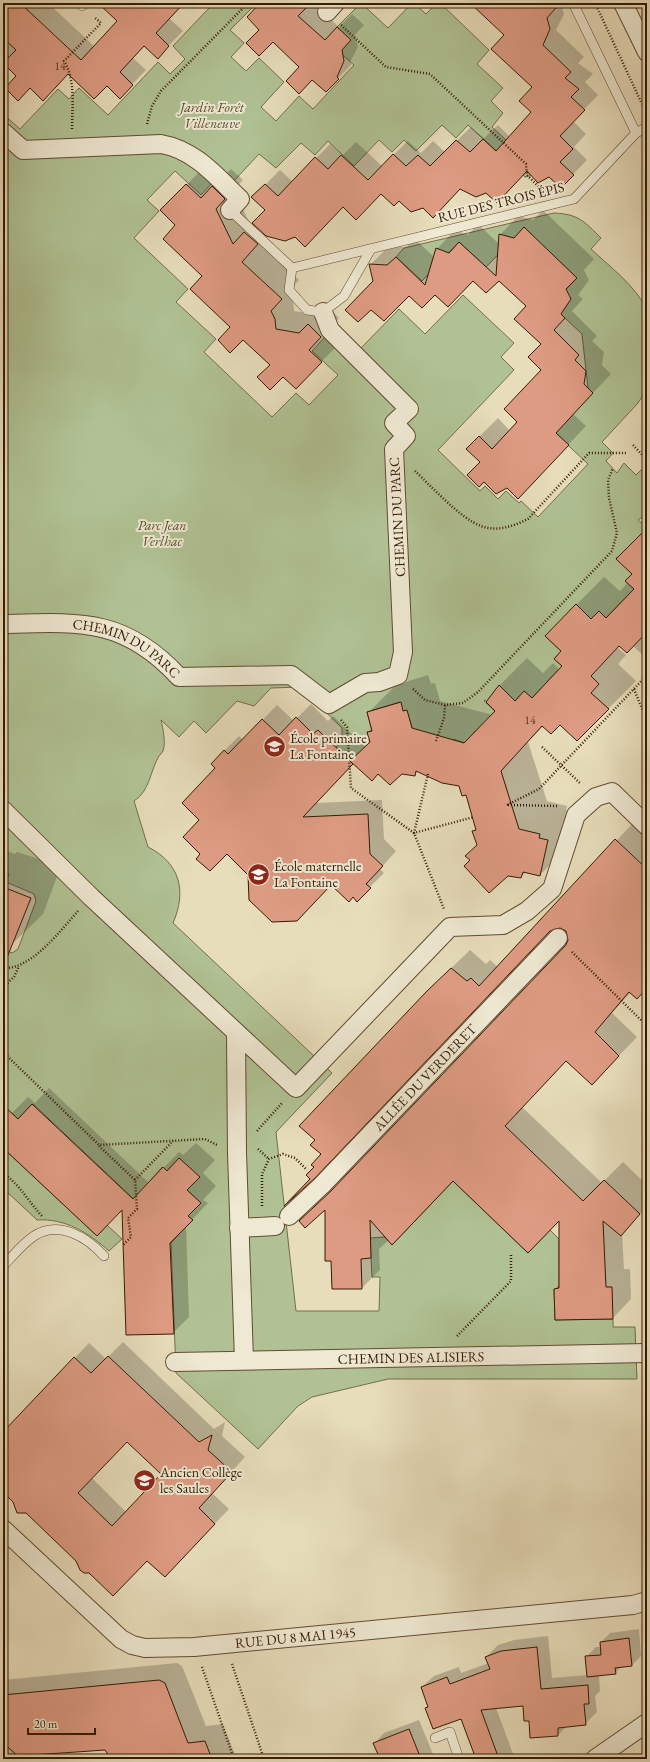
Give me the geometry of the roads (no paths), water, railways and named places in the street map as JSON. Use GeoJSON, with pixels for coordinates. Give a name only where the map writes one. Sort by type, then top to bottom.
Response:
{"type":"FeatureCollection","features":[{"type":"Feature","properties":{"kind":"street"},"geometry":{"type":"LineString","coordinates":[[623,3],[647,52]]}},
{"type":"Feature","properties":{"kind":"street"},"geometry":{"type":"LineString","coordinates":[[3,132],[23,150],[146,145],[173,146],[187,152],[199,160],[240,199],[230,210]]}},
{"type":"Feature","properties":{"kind":"street","name":"CHEMIN DU PARC"},"geometry":{"type":"LineString","coordinates":[[3,624],[74,622],[99,627],[141,644],[158,656],[179,677],[291,675],[329,704],[365,683],[380,682],[398,675],[403,652],[394,449],[406,436],[394,423],[409,409],[330,330],[324,312]]}},
{"type":"Feature","properties":{"kind":"street"},"geometry":{"type":"LineString","coordinates":[[3,810],[236,1034],[296,1088],[450,927],[503,925],[527,911],[552,889],[576,815],[604,794],[647,826]]}},
{"type":"Feature","properties":{"kind":"street","name":"ALLÉE DU VERDERET"},"geometry":{"type":"LineString","coordinates":[[290,1216],[322,1185],[558,938]]}},
{"type":"Feature","properties":{"kind":"street"},"geometry":{"type":"LineString","coordinates":[[236,1034],[237,1152],[244,1360]]}},
{"type":"Feature","properties":{"kind":"street"},"geometry":{"type":"LineString","coordinates":[[239,1228],[268,1226]]}},
{"type":"Feature","properties":{"kind":"street","name":"CHEMIN DES ALISIERS"},"geometry":{"type":"LineString","coordinates":[[175,1362],[647,1353]]}},
{"type":"Feature","properties":{"kind":"street","name":"RUE DU 8 MAI 1945"},"geometry":{"type":"LineString","coordinates":[[3,1528],[121,1639],[132,1645],[145,1648],[230,1643],[642,1604]]}},
{"type":"Feature","properties":{"kind":"street"},"geometry":{"type":"LineString","coordinates":[[595,1759],[647,1723]]}},
{"type":"Feature","properties":{"kind":"lane"},"geometry":{"type":"LineString","coordinates":[[573,3],[636,133]]}},
{"type":"Feature","properties":{"kind":"lane","name":"RUE DES TROIS ÉPIS"},"geometry":{"type":"LineString","coordinates":[[292,268],[574,199],[636,133],[647,127]]}},
{"type":"Feature","properties":{"kind":"lane"},"geometry":{"type":"LineString","coordinates":[[230,210],[292,268],[289,290],[307,310],[324,312],[344,296],[370,249]]}},
{"type":"Feature","properties":{"kind":"lane"},"geometry":{"type":"LineString","coordinates":[[3,1266],[35,1236],[54,1229],[74,1233],[94,1245],[104,1256]]}},
{"type":"Feature","properties":{"kind":"lane"},"geometry":{"type":"LineString","coordinates":[[435,1738],[450,1732],[460,1759]]}},
{"type":"Feature","properties":{"kind":"place","name":"École primaire La Fontaine"},"geometry":{"type":"Point","coordinates":[274,746]}},
{"type":"Feature","properties":{"kind":"place","name":"École maternelle La Fontaine"},"geometry":{"type":"Point","coordinates":[259,874]}},
{"type":"Feature","properties":{"kind":"place","name":"Ancien Collège les Saules"},"geometry":{"type":"Point","coordinates":[144,1480]}},
{"type":"Feature","properties":{"kind":"park label","name":"Jardin Forêt Villeneuve"},"geometry":{"type":"Point","coordinates":[212,116]}},
{"type":"Feature","properties":{"kind":"park label","name":"Parc Jean Verlhac"},"geometry":{"type":"Point","coordinates":[162,534]}}]}
